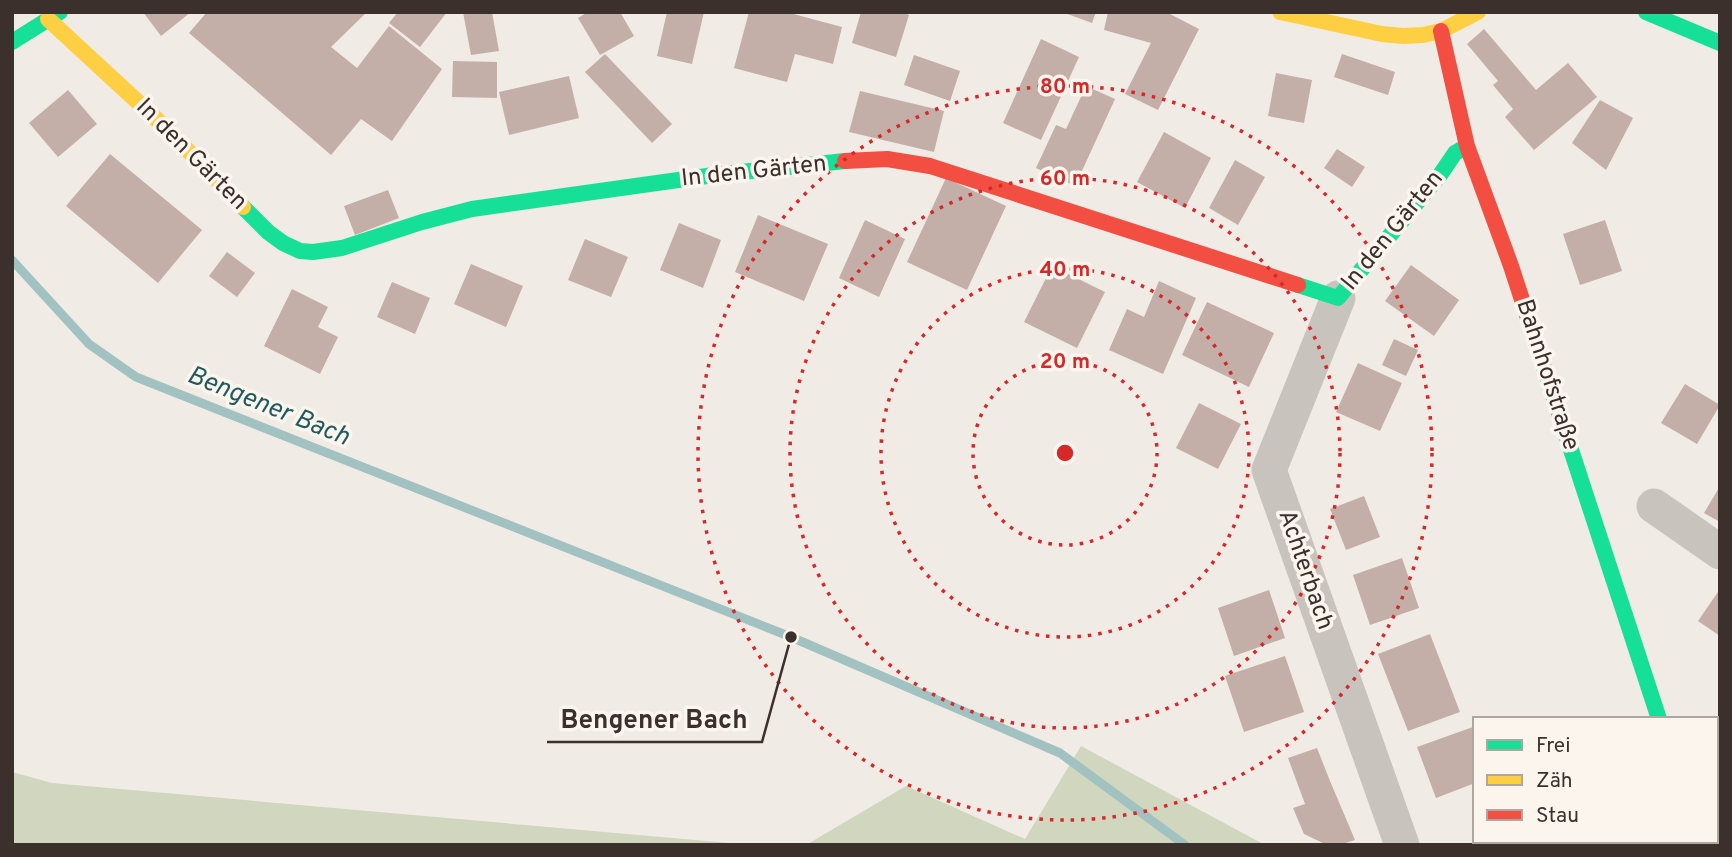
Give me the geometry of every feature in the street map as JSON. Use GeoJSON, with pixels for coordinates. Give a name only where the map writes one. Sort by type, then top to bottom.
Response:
{"type":"FeatureCollection","features":[{"type":"Feature","properties":{"kind":"street"},"geometry":{"type":"LineString","coordinates":[[1280,12],[1403,36],[1441,31],[1478,12]]}},
{"type":"Feature","properties":{"kind":"street"},"geometry":{"type":"LineString","coordinates":[[1646,12],[1720,43]]}},
{"type":"Feature","properties":{"kind":"street"},"geometry":{"type":"LineString","coordinates":[[12,42],[54,16]]}},
{"type":"Feature","properties":{"kind":"street","name":"In den Gärten"},"geometry":{"type":"LineString","coordinates":[[54,16],[268,232],[279,242],[297,250],[311,252],[336,248],[472,209],[714,175],[887,159],[930,166],[1338,298],[1440,175],[1455,153],[1467,146]]}},
{"type":"Feature","properties":{"kind":"street","name":"Bahnhofstraße"},"geometry":{"type":"LineString","coordinates":[[1441,31],[1467,146],[1511,266],[1658,717]]}},
{"type":"Feature","properties":{"kind":"street","name":"Achterbach"},"geometry":{"type":"LineString","coordinates":[[1338,298],[1269,470],[1402,845]]}},
{"type":"Feature","properties":{"kind":"street"},"geometry":{"type":"LineString","coordinates":[[1654,506],[1720,552]]}},
{"type":"Feature","properties":{"kind":"green space"},"geometry":{"type":"Polygon","coordinates":[[[1081,746],[1265,845],[806,845],[906,786],[1025,839],[1081,746]]]}},
{"type":"Feature","properties":{"kind":"green space"},"geometry":{"type":"Polygon","coordinates":[[[12,772],[52,783],[752,845],[12,845],[12,772]]]}},
{"type":"Feature","properties":{"kind":"building"},"geometry":{"type":"Polygon","coordinates":[[[143,12],[191,12],[161,36],[143,12]]]}},
{"type":"Feature","properties":{"kind":"building"},"geometry":{"type":"Polygon","coordinates":[[[207,12],[367,12],[331,47],[357,68],[389,26],[442,69],[392,141],[361,119],[331,155],[189,33],[207,12]]]}},
{"type":"Feature","properties":{"kind":"building"},"geometry":{"type":"Polygon","coordinates":[[[398,12],[447,12],[420,47],[389,23],[398,12]]]}},
{"type":"Feature","properties":{"kind":"building"},"geometry":{"type":"Polygon","coordinates":[[[463,12],[492,12],[499,51],[471,55],[463,12]]]}},
{"type":"Feature","properties":{"kind":"building"},"geometry":{"type":"Polygon","coordinates":[[[588,12],[620,12],[634,36],[600,55],[578,18],[588,12]]]}},
{"type":"Feature","properties":{"kind":"building"},"geometry":{"type":"Polygon","coordinates":[[[667,12],[704,12],[692,64],[657,56],[667,12]]]}},
{"type":"Feature","properties":{"kind":"building"},"geometry":{"type":"Polygon","coordinates":[[[749,12],[786,12],[842,27],[833,64],[795,54],[787,82],[734,68],[749,12]]]}},
{"type":"Feature","properties":{"kind":"building"},"geometry":{"type":"Polygon","coordinates":[[[861,12],[901,12],[909,15],[896,57],[852,43],[861,12]]]}},
{"type":"Feature","properties":{"kind":"building"},"geometry":{"type":"Polygon","coordinates":[[[1062,12],[1096,12],[1092,23],[1062,12]]]}},
{"type":"Feature","properties":{"kind":"building"},"geometry":{"type":"Polygon","coordinates":[[[1108,12],[1166,12],[1199,29],[1158,110],[1125,94],[1151,43],[1104,30],[1108,12]]]}},
{"type":"Feature","properties":{"kind":"building"},"geometry":{"type":"Polygon","coordinates":[[[1484,29],[1536,90],[1568,63],[1597,97],[1534,150],[1505,117],[1513,109],[1493,85],[1498,81],[1467,44],[1484,29]]]}},
{"type":"Feature","properties":{"kind":"building"},"geometry":{"type":"Polygon","coordinates":[[[1041,39],[1079,57],[1041,140],[1003,123],[1041,39]]]}},
{"type":"Feature","properties":{"kind":"building"},"geometry":{"type":"Polygon","coordinates":[[[605,54],[672,124],[652,143],[585,72],[605,54]]]}},
{"type":"Feature","properties":{"kind":"building"},"geometry":{"type":"Polygon","coordinates":[[[1342,54],[1395,72],[1388,95],[1334,77],[1342,54]]]}},
{"type":"Feature","properties":{"kind":"building"},"geometry":{"type":"Polygon","coordinates":[[[914,55],[960,71],[950,101],[904,85],[914,55]]]}},
{"type":"Feature","properties":{"kind":"building"},"geometry":{"type":"Polygon","coordinates":[[[453,61],[497,62],[497,98],[452,97],[453,61]]]}},
{"type":"Feature","properties":{"kind":"building"},"geometry":{"type":"Polygon","coordinates":[[[1276,73],[1312,80],[1304,123],[1268,116],[1276,73]]]}},
{"type":"Feature","properties":{"kind":"building"},"geometry":{"type":"Polygon","coordinates":[[[569,76],[579,118],[509,135],[499,92],[569,76]]]}},
{"type":"Feature","properties":{"kind":"building"},"geometry":{"type":"Polygon","coordinates":[[[1086,86],[1115,99],[1075,186],[1036,168],[1056,125],[1066,129],[1086,86]]]}},
{"type":"Feature","properties":{"kind":"building"},"geometry":{"type":"Polygon","coordinates":[[[68,90],[97,124],[58,157],[29,123],[68,90]]]}},
{"type":"Feature","properties":{"kind":"building"},"geometry":{"type":"Polygon","coordinates":[[[860,91],[944,111],[934,152],[849,132],[860,91]]]}},
{"type":"Feature","properties":{"kind":"building"},"geometry":{"type":"Polygon","coordinates":[[[1600,100],[1633,118],[1606,170],[1572,143],[1600,100]]]}},
{"type":"Feature","properties":{"kind":"building"},"geometry":{"type":"Polygon","coordinates":[[[1164,132],[1211,158],[1185,208],[1137,182],[1164,132]]]}},
{"type":"Feature","properties":{"kind":"building"},"geometry":{"type":"Polygon","coordinates":[[[1337,149],[1365,167],[1352,187],[1324,168],[1337,149]]]}},
{"type":"Feature","properties":{"kind":"building"},"geometry":{"type":"Polygon","coordinates":[[[110,154],[202,230],[158,283],[66,206],[110,154]]]}},
{"type":"Feature","properties":{"kind":"building"},"geometry":{"type":"Polygon","coordinates":[[[1235,160],[1265,177],[1238,225],[1209,208],[1235,160]]]}},
{"type":"Feature","properties":{"kind":"building"},"geometry":{"type":"Polygon","coordinates":[[[946,178],[1006,206],[967,290],[907,262],[946,178]]]}},
{"type":"Feature","properties":{"kind":"building"},"geometry":{"type":"Polygon","coordinates":[[[388,190],[399,218],[355,235],[344,206],[388,190]]]}},
{"type":"Feature","properties":{"kind":"building"},"geometry":{"type":"Polygon","coordinates":[[[758,215],[828,244],[804,301],[735,272],[758,215]]]}},
{"type":"Feature","properties":{"kind":"building"},"geometry":{"type":"Polygon","coordinates":[[[865,220],[905,239],[879,297],[839,278],[865,220]]]}},
{"type":"Feature","properties":{"kind":"building"},"geometry":{"type":"Polygon","coordinates":[[[1605,220],[1622,271],[1580,285],[1563,234],[1605,220]]]}},
{"type":"Feature","properties":{"kind":"building"},"geometry":{"type":"Polygon","coordinates":[[[679,223],[721,240],[703,288],[660,270],[679,223]]]}},
{"type":"Feature","properties":{"kind":"building"},"geometry":{"type":"Polygon","coordinates":[[[585,239],[628,257],[611,297],[568,280],[585,239]]]}},
{"type":"Feature","properties":{"kind":"building"},"geometry":{"type":"Polygon","coordinates":[[[227,252],[255,273],[237,297],[209,276],[227,252]]]}},
{"type":"Feature","properties":{"kind":"building"},"geometry":{"type":"Polygon","coordinates":[[[471,264],[523,286],[506,327],[454,304],[471,264]]]}},
{"type":"Feature","properties":{"kind":"building"},"geometry":{"type":"Polygon","coordinates":[[[1411,265],[1459,300],[1434,336],[1385,301],[1411,265]]]}},
{"type":"Feature","properties":{"kind":"building"},"geometry":{"type":"Polygon","coordinates":[[[1052,266],[1105,292],[1077,348],[1024,322],[1052,266]]]}},
{"type":"Feature","properties":{"kind":"building"},"geometry":{"type":"Polygon","coordinates":[[[1159,281],[1196,298],[1163,374],[1109,350],[1127,309],[1144,317],[1159,281]]]}},
{"type":"Feature","properties":{"kind":"building"},"geometry":{"type":"Polygon","coordinates":[[[392,282],[430,298],[415,334],[377,317],[392,282]]]}},
{"type":"Feature","properties":{"kind":"building"},"geometry":{"type":"Polygon","coordinates":[[[292,289],[328,307],[318,327],[338,337],[320,374],[264,346],[292,289]]]}},
{"type":"Feature","properties":{"kind":"building"},"geometry":{"type":"Polygon","coordinates":[[[1207,302],[1274,333],[1249,387],[1182,355],[1207,302]]]}},
{"type":"Feature","properties":{"kind":"building"},"geometry":{"type":"Polygon","coordinates":[[[1394,339],[1418,350],[1406,376],[1382,365],[1394,339]]]}},
{"type":"Feature","properties":{"kind":"building"},"geometry":{"type":"Polygon","coordinates":[[[1358,363],[1402,383],[1380,431],[1336,412],[1358,363]]]}},
{"type":"Feature","properties":{"kind":"building"},"geometry":{"type":"Polygon","coordinates":[[[1685,384],[1720,405],[1697,444],[1661,423],[1685,384]]]}},
{"type":"Feature","properties":{"kind":"building"},"geometry":{"type":"Polygon","coordinates":[[[1199,403],[1241,424],[1218,469],[1176,448],[1199,403]]]}},
{"type":"Feature","properties":{"kind":"building"},"geometry":{"type":"Polygon","coordinates":[[[1720,486],[1720,522],[1704,513],[1720,486]]]}},
{"type":"Feature","properties":{"kind":"building"},"geometry":{"type":"Polygon","coordinates":[[[1364,496],[1380,537],[1346,550],[1330,509],[1364,496]]]}},
{"type":"Feature","properties":{"kind":"building"},"geometry":{"type":"Polygon","coordinates":[[[1402,558],[1419,608],[1370,625],[1353,575],[1402,558]]]}},
{"type":"Feature","properties":{"kind":"building"},"geometry":{"type":"Polygon","coordinates":[[[1720,589],[1720,636],[1698,621],[1720,589]]]}},
{"type":"Feature","properties":{"kind":"building"},"geometry":{"type":"Polygon","coordinates":[[[1269,590],[1285,638],[1234,656],[1218,608],[1269,590]]]}},
{"type":"Feature","properties":{"kind":"building"},"geometry":{"type":"Polygon","coordinates":[[[1430,634],[1460,712],[1408,731],[1378,654],[1430,634]]]}},
{"type":"Feature","properties":{"kind":"building"},"geometry":{"type":"Polygon","coordinates":[[[1285,656],[1304,712],[1244,732],[1225,676],[1285,656]]]}},
{"type":"Feature","properties":{"kind":"building"},"geometry":{"type":"Polygon","coordinates":[[[1473,727],[1473,784],[1436,798],[1417,747],[1473,727]]]}},
{"type":"Feature","properties":{"kind":"building"},"geometry":{"type":"Polygon","coordinates":[[[1317,748],[1355,840],[1339,845],[1327,845],[1304,834],[1293,808],[1305,804],[1288,758],[1317,748]]]}},
{"type":"Feature","properties":{"kind":"waterway","name":"Bengener Bach"},"geometry":{"type":"LineString","coordinates":[[12,260],[89,344],[136,377],[791,637],[1060,753],[1185,845]]}},
{"type":"Feature","properties":{"kind":"traffic: fast"},"geometry":{"type":"LineString","coordinates":[[12,42],[60,12]]}},
{"type":"Feature","properties":{"kind":"traffic: fast"},"geometry":{"type":"LineString","coordinates":[[1646,12],[1720,43]]}},
{"type":"Feature","properties":{"kind":"traffic: fast"},"geometry":{"type":"LineString","coordinates":[[1298,285],[1338,298],[1440,175],[1455,153],[1467,146]]}},
{"type":"Feature","properties":{"kind":"traffic: fast"},"geometry":{"type":"LineString","coordinates":[[243,207],[283,243],[300,251],[313,252],[342,248],[472,209],[714,175],[845,161]]}},
{"type":"Feature","properties":{"kind":"traffic: fast"},"geometry":{"type":"LineString","coordinates":[[1543,364],[1658,717]]}},
{"type":"Feature","properties":{"kind":"traffic: slow"},"geometry":{"type":"LineString","coordinates":[[1280,12],[1403,36],[1441,31],[1478,12]]}},
{"type":"Feature","properties":{"kind":"traffic: slow"},"geometry":{"type":"LineString","coordinates":[[48,19],[166,128],[243,207]]}},
{"type":"Feature","properties":{"kind":"traffic: jam"},"geometry":{"type":"LineString","coordinates":[[1441,31],[1467,146],[1543,364]]}},
{"type":"Feature","properties":{"kind":"traffic: jam"},"geometry":{"type":"LineString","coordinates":[[845,161],[887,159],[930,166],[1298,285]]}},
{"type":"Feature","properties":{"kind":"place","name":"Bengener Bach"},"geometry":{"type":"Point","coordinates":[791,637]}}]}
